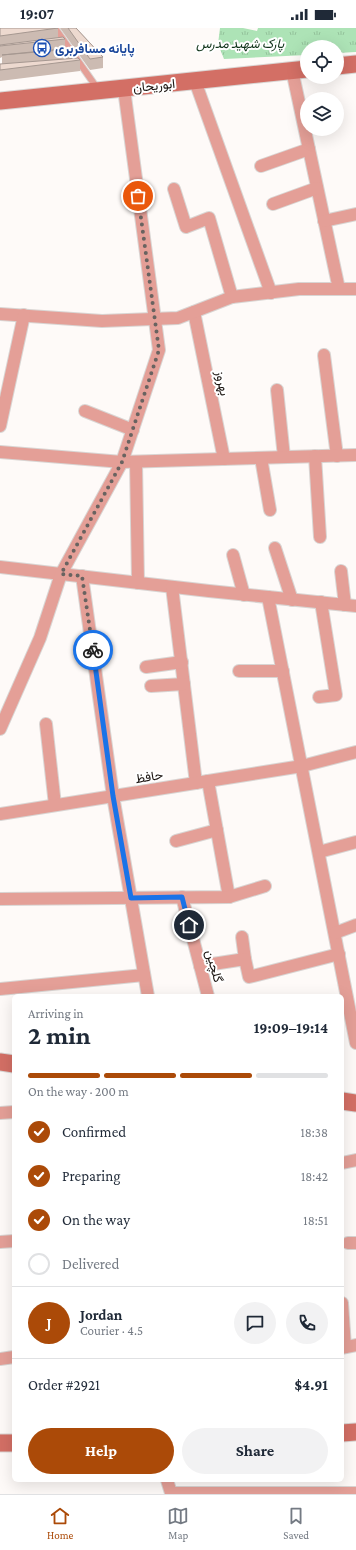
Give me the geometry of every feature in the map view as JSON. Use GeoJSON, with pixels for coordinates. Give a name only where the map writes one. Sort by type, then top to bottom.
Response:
{"type":"FeatureCollection","features":[{"type":"Feature","properties":{"kind":"street"},"geometry":{"type":"LineString","coordinates":[[344,65],[356,64]]}},
{"type":"Feature","properties":{"kind":"street","name":"ابوریحان"},"geometry":{"type":"LineString","coordinates":[[0,101],[124,89],[299,69]]}},
{"type":"Feature","properties":{"kind":"street"},"geometry":{"type":"LineString","coordinates":[[299,69],[309,149],[339,289]]}},
{"type":"Feature","properties":{"kind":"street"},"geometry":{"type":"LineString","coordinates":[[195,81],[271,293]]}},
{"type":"Feature","properties":{"kind":"street"},"geometry":{"type":"LineString","coordinates":[[0,729],[40,638],[61,574],[122,462],[159,350],[124,89]]}},
{"type":"Feature","properties":{"kind":"street"},"geometry":{"type":"LineString","coordinates":[[261,166],[309,149]]}},
{"type":"Feature","properties":{"kind":"street"},"geometry":{"type":"LineString","coordinates":[[273,204],[317,188]]}},
{"type":"Feature","properties":{"kind":"street"},"geometry":{"type":"LineString","coordinates":[[174,189],[186,226],[208,218],[232,297]]}},
{"type":"Feature","properties":{"kind":"street"},"geometry":{"type":"LineString","coordinates":[[324,220],[356,214]]}},
{"type":"Feature","properties":{"kind":"street"},"geometry":{"type":"LineString","coordinates":[[0,314],[102,321],[178,318],[232,297],[299,289],[356,289]]}},
{"type":"Feature","properties":{"kind":"street","name":"بهروز"},"geometry":{"type":"LineString","coordinates":[[194,312],[224,459]]}},
{"type":"Feature","properties":{"kind":"street"},"geometry":{"type":"LineString","coordinates":[[0,426],[24,315]]}},
{"type":"Feature","properties":{"kind":"street"},"geometry":{"type":"LineString","coordinates":[[324,354],[337,456]]}},
{"type":"Feature","properties":{"kind":"street"},"geometry":{"type":"LineString","coordinates":[[277,390],[284,457]]}},
{"type":"Feature","properties":{"kind":"street"},"geometry":{"type":"LineString","coordinates":[[86,411],[132,430]]}},
{"type":"Feature","properties":{"kind":"street"},"geometry":{"type":"LineString","coordinates":[[0,452],[122,462],[356,455]]}},
{"type":"Feature","properties":{"kind":"street"},"geometry":{"type":"LineString","coordinates":[[315,456],[320,537]]}},
{"type":"Feature","properties":{"kind":"street"},"geometry":{"type":"LineString","coordinates":[[261,458],[270,510]]}},
{"type":"Feature","properties":{"kind":"street"},"geometry":{"type":"LineString","coordinates":[[136,462],[138,583]]}},
{"type":"Feature","properties":{"kind":"street"},"geometry":{"type":"LineString","coordinates":[[275,548],[292,600]]}},
{"type":"Feature","properties":{"kind":"street"},"geometry":{"type":"LineString","coordinates":[[232,555],[244,594]]}},
{"type":"Feature","properties":{"kind":"street"},"geometry":{"type":"LineString","coordinates":[[0,566],[172,587],[350,605],[341,571]]}},
{"type":"Feature","properties":{"kind":"street"},"geometry":{"type":"LineString","coordinates":[[82,576],[113,796],[148,994]]}},
{"type":"Feature","properties":{"kind":"street"},"geometry":{"type":"LineString","coordinates":[[172,587],[184,684],[202,782],[217,830],[229,897]]}},
{"type":"Feature","properties":{"kind":"street"},"geometry":{"type":"LineString","coordinates":[[268,597],[334,933],[352,1001],[356,1042]]}},
{"type":"Feature","properties":{"kind":"street"},"geometry":{"type":"LineString","coordinates":[[319,697],[336,695],[321,602]]}},
{"type":"Feature","properties":{"kind":"street"},"geometry":{"type":"LineString","coordinates":[[146,667],[182,662]]}},
{"type":"Feature","properties":{"kind":"street"},"geometry":{"type":"LineString","coordinates":[[239,671],[283,671]]}},
{"type":"Feature","properties":{"kind":"street"},"geometry":{"type":"LineString","coordinates":[[151,686],[184,684]]}},
{"type":"Feature","properties":{"kind":"street"},"geometry":{"type":"LineString","coordinates":[[46,724],[55,805]]}},
{"type":"Feature","properties":{"kind":"street","name":"حافظ"},"geometry":{"type":"LineString","coordinates":[[0,814],[302,766],[356,752]]}},
{"type":"Feature","properties":{"kind":"street"},"geometry":{"type":"LineString","coordinates":[[176,841],[217,830]]}},
{"type":"Feature","properties":{"kind":"street"},"geometry":{"type":"LineString","coordinates":[[319,852],[356,842]]}},
{"type":"Feature","properties":{"kind":"street"},"geometry":{"type":"LineString","coordinates":[[0,899],[229,897],[265,886]]}},
{"type":"Feature","properties":{"kind":"street","name":"گلچین"},"geometry":{"type":"LineString","coordinates":[[182,897],[207,994]]}},
{"type":"Feature","properties":{"kind":"street"},"geometry":{"type":"LineString","coordinates":[[334,933],[356,926]]}},
{"type":"Feature","properties":{"kind":"street"},"geometry":{"type":"LineString","coordinates":[[242,937],[249,977],[339,954]]}},
{"type":"Feature","properties":{"kind":"street"},"geometry":{"type":"LineString","coordinates":[[200,966],[245,959]]}},
{"type":"Feature","properties":{"kind":"street"},"geometry":{"type":"LineString","coordinates":[[0,990],[144,975]]}},
{"type":"Feature","properties":{"kind":"street"},"geometry":{"type":"LineString","coordinates":[[0,1062],[12,1064]]}},
{"type":"Feature","properties":{"kind":"street"},"geometry":{"type":"LineString","coordinates":[[344,1101],[356,1102]]}},
{"type":"Feature","properties":{"kind":"street"},"geometry":{"type":"LineString","coordinates":[[0,1113],[12,1112]]}},
{"type":"Feature","properties":{"kind":"street"},"geometry":{"type":"LineString","coordinates":[[344,1163],[356,1160]]}},
{"type":"Feature","properties":{"kind":"street"},"geometry":{"type":"LineString","coordinates":[[0,1242],[12,1241]]}},
{"type":"Feature","properties":{"kind":"street"},"geometry":{"type":"LineString","coordinates":[[344,1318],[348,1347]]}},
{"type":"Feature","properties":{"kind":"street"},"geometry":{"type":"LineString","coordinates":[[0,1359],[12,1357]]}},
{"type":"Feature","properties":{"kind":"street"},"geometry":{"type":"LineString","coordinates":[[344,1433],[356,1432]]}},
{"type":"Feature","properties":{"kind":"street"},"geometry":{"type":"LineString","coordinates":[[0,1444],[12,1443]]}},
{"type":"Feature","properties":{"kind":"street"},"geometry":{"type":"LineString","coordinates":[[168,1482],[171,1493],[356,1493]]}},
{"type":"Feature","properties":{"kind":"lane"},"geometry":{"type":"LineString","coordinates":[[55,28],[62,44],[73,54],[99,91]]}},
{"type":"Feature","properties":{"kind":"lane"},"geometry":{"type":"LineString","coordinates":[[66,55],[73,54]]}},
{"type":"Feature","properties":{"kind":"lane"},"geometry":{"type":"LineString","coordinates":[[72,64],[80,64]]}},
{"type":"Feature","properties":{"kind":"green space","name":"پارک شهید مدرس"},"geometry":{"type":"Polygon","coordinates":[[[220,28],[243,28],[257,31],[258,28],[356,28],[356,52],[344,53],[344,40],[300,40],[300,55],[224,59],[218,44],[220,28]]]}},
{"type":"Feature","properties":{"kind":"building"},"geometry":{"type":"Polygon","coordinates":[[[0,28],[58,28],[0,36],[0,28]]]}},
{"type":"Feature","properties":{"kind":"building"},"geometry":{"type":"Polygon","coordinates":[[[68,28],[76,28],[103,57],[90,59],[68,28]]]}},
{"type":"Feature","properties":{"kind":"building"},"geometry":{"type":"Polygon","coordinates":[[[63,37],[65,39],[0,46],[0,45],[63,37]]]}},
{"type":"Feature","properties":{"kind":"building"},"geometry":{"type":"Polygon","coordinates":[[[71,48],[72,49],[2,55],[71,48]]]}},
{"type":"Feature","properties":{"kind":"building"},"geometry":{"type":"Polygon","coordinates":[[[78,58],[80,60],[0,70],[0,64],[78,58]]]}},
{"type":"Feature","properties":{"kind":"way so far"},"geometry":{"type":"LineString","coordinates":[[93,650],[82,576],[61,574],[122,462],[159,350],[138,196]]}},
{"type":"Feature","properties":{"kind":"place","name":"پایانه مسافربری"},"geometry":{"type":"Point","coordinates":[42,48]}},
{"type":"Feature","properties":{"kind":"route"},"geometry":{"type":"LineString","coordinates":[[93,650],[113,796],[131,898],[182,897],[189,925]]}}]}
